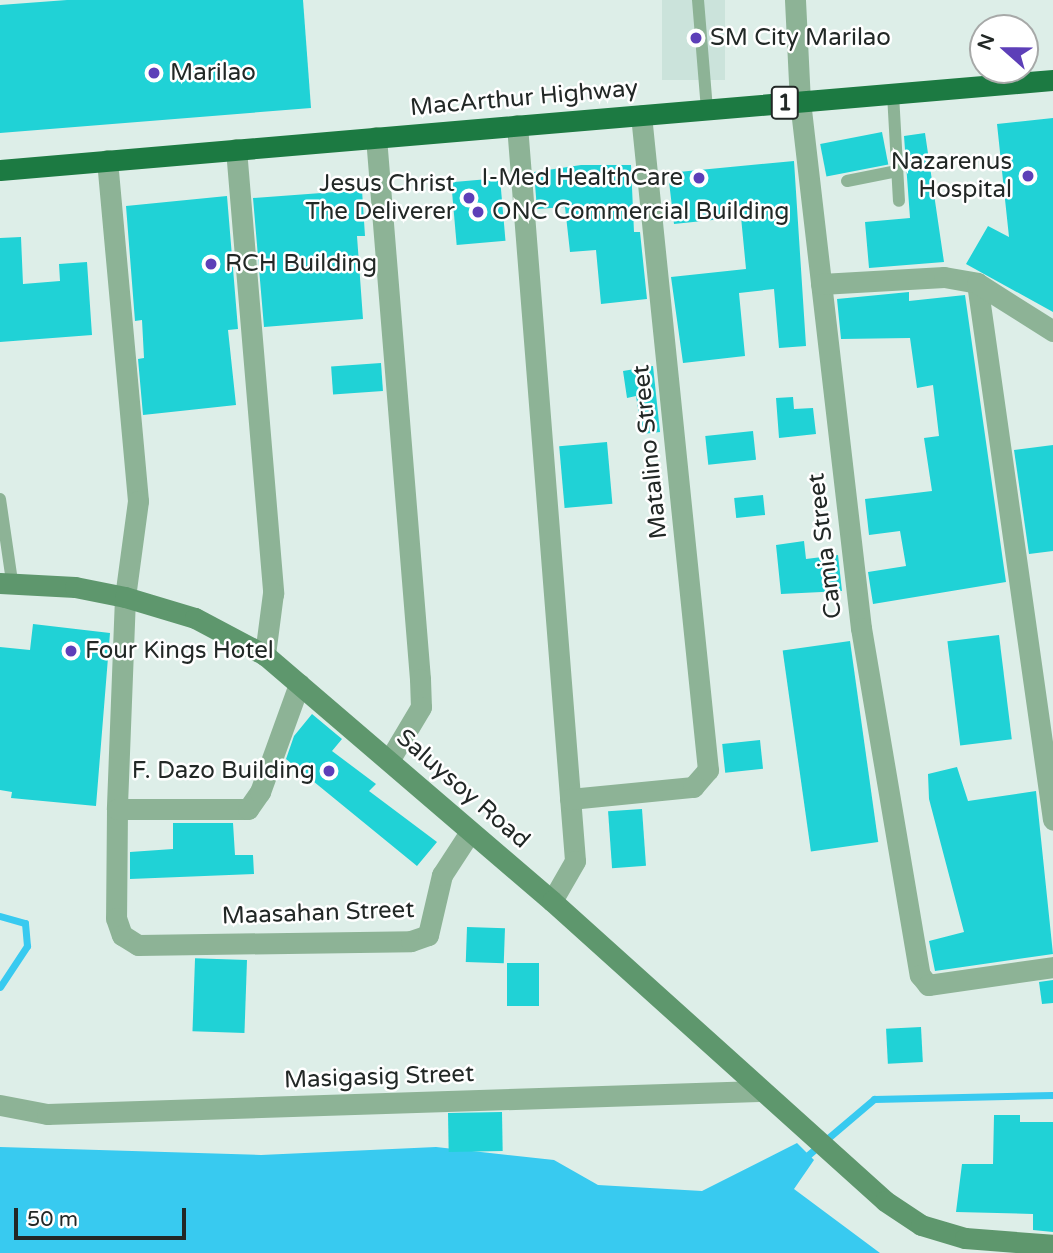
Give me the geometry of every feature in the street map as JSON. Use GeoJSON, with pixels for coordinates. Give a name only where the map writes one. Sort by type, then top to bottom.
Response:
{"type":"FeatureCollection","features":[{"type":"Feature","properties":{"kind":"highway","name":"MacArthur Highway"},"geometry":{"type":"LineString","coordinates":[[0,170],[1053,80]]}},
{"type":"Feature","properties":{"kind":"main road","name":"Saluysoy Road"},"geometry":{"type":"LineString","coordinates":[[6,582],[125,597],[195,618],[265,655],[390,759],[470,832],[552,901],[760,1091],[920,1225],[965,1238],[1053,1245]]}},
{"type":"Feature","properties":{"kind":"street","name":"Camia Street"},"geometry":{"type":"LineString","coordinates":[[795,0],[800,101],[861,628],[923,981],[1053,967]]}},
{"type":"Feature","properties":{"kind":"street","name":"Matalino Street"},"geometry":{"type":"LineString","coordinates":[[570,799],[693,787],[702,782],[708,770],[641,115]]}},
{"type":"Feature","properties":{"kind":"street"},"geometry":{"type":"LineString","coordinates":[[517,125],[575,861],[552,901]]}},
{"type":"Feature","properties":{"kind":"street"},"geometry":{"type":"LineString","coordinates":[[376,137],[421,707],[390,759]]}},
{"type":"Feature","properties":{"kind":"street"},"geometry":{"type":"LineString","coordinates":[[236,149],[273,593],[265,655]]}},
{"type":"Feature","properties":{"kind":"street"},"geometry":{"type":"LineString","coordinates":[[107,160],[138,501],[125,597],[117,809],[248,809],[260,792],[299,684]]}},
{"type":"Feature","properties":{"kind":"street"},"geometry":{"type":"LineString","coordinates":[[821,284],[944,277],[977,283],[1053,331]]}},
{"type":"Feature","properties":{"kind":"street"},"geometry":{"type":"LineString","coordinates":[[977,283],[1053,820]]}},
{"type":"Feature","properties":{"kind":"street","name":"Maasahan Street"},"geometry":{"type":"LineString","coordinates":[[117,809],[116,918],[122,936],[138,945],[411,941],[428,935],[442,874],[470,832]]}},
{"type":"Feature","properties":{"kind":"street","name":"Masigasig Street"},"geometry":{"type":"LineString","coordinates":[[0,1105],[47,1114],[760,1091]]}},
{"type":"Feature","properties":{"kind":"lane"},"geometry":{"type":"LineString","coordinates":[[698,0],[707,109]]}},
{"type":"Feature","properties":{"kind":"lane"},"geometry":{"type":"LineString","coordinates":[[893,94],[899,201]]}},
{"type":"Feature","properties":{"kind":"lane"},"geometry":{"type":"LineString","coordinates":[[847,181],[897,171]]}},
{"type":"Feature","properties":{"kind":"lane"},"geometry":{"type":"LineString","coordinates":[[0,499],[6,582]]}},
{"type":"Feature","properties":{"kind":"shaded area","name":"SM City Marilao"},"geometry":{"type":"Polygon","coordinates":[[[662,0],[725,0],[725,80],[662,80],[662,0]]]}},
{"type":"Feature","properties":{"kind":"water"},"geometry":{"type":"Polygon","coordinates":[[[797,1143],[814,1160],[794,1189],[880,1253],[0,1253],[0,1147],[261,1155],[436,1147],[554,1160],[598,1185],[702,1191],[797,1143]]]}},
{"type":"Feature","properties":{"kind":"building","name":"Marilao"},"geometry":{"type":"Polygon","coordinates":[[[67,0],[303,0],[311,108],[0,133],[0,5],[67,0]]]}},
{"type":"Feature","properties":{"kind":"building"},"geometry":{"type":"Polygon","coordinates":[[[1053,118],[1053,312],[966,264],[988,226],[1009,237],[997,124],[1053,118]]]}},
{"type":"Feature","properties":{"kind":"building"},"geometry":{"type":"Polygon","coordinates":[[[882,132],[888,164],[826,176],[820,144],[882,132]]]}},
{"type":"Feature","properties":{"kind":"building"},"geometry":{"type":"Polygon","coordinates":[[[925,133],[944,262],[869,268],[865,222],[910,218],[904,136],[925,133]]]}},
{"type":"Feature","properties":{"kind":"building"},"geometry":{"type":"Polygon","coordinates":[[[794,161],[806,346],[779,348],[774,289],[739,293],[745,356],[683,363],[671,277],[746,269],[741,217],[674,224],[668,173],[794,161]]]}},
{"type":"Feature","properties":{"kind":"building"},"geometry":{"type":"Polygon","coordinates":[[[581,165],[631,165],[634,232],[640,232],[647,299],[601,304],[596,250],[570,252],[565,207],[537,209],[534,172],[581,165]]]}},
{"type":"Feature","properties":{"kind":"building","name":"ONC Commercial Building"},"geometry":{"type":"Polygon","coordinates":[[[500,178],[505,241],[457,245],[451,182],[500,178]]]}},
{"type":"Feature","properties":{"kind":"building"},"geometry":{"type":"Polygon","coordinates":[[[362,190],[365,236],[357,236],[363,319],[264,327],[253,198],[362,190]]]}},
{"type":"Feature","properties":{"kind":"building"},"geometry":{"type":"Polygon","coordinates":[[[227,196],[238,329],[228,330],[236,405],[143,415],[138,359],[144,358],[142,320],[135,321],[126,206],[227,196]]]}},
{"type":"Feature","properties":{"kind":"building"},"geometry":{"type":"Polygon","coordinates":[[[21,237],[23,284],[60,281],[59,264],[87,262],[92,335],[0,342],[0,238],[21,237]]]}},
{"type":"Feature","properties":{"kind":"building"},"geometry":{"type":"Polygon","coordinates":[[[909,292],[909,301],[965,295],[1006,582],[873,604],[868,572],[906,566],[900,531],[869,535],[865,499],[932,491],[924,438],[939,436],[933,385],[917,388],[910,338],[841,339],[837,299],[909,292]]]}},
{"type":"Feature","properties":{"kind":"building"},"geometry":{"type":"Polygon","coordinates":[[[381,363],[383,391],[333,394],[331,366],[381,363]]]}},
{"type":"Feature","properties":{"kind":"building"},"geometry":{"type":"Polygon","coordinates":[[[653,366],[660,432],[642,434],[636,396],[627,398],[623,371],[653,366]]]}},
{"type":"Feature","properties":{"kind":"building"},"geometry":{"type":"Polygon","coordinates":[[[793,397],[794,409],[813,408],[816,434],[779,438],[776,398],[793,397]]]}},
{"type":"Feature","properties":{"kind":"building"},"geometry":{"type":"Polygon","coordinates":[[[753,431],[756,460],[708,465],[705,436],[753,431]]]}},
{"type":"Feature","properties":{"kind":"building"},"geometry":{"type":"Polygon","coordinates":[[[607,442],[612,504],[565,508],[559,446],[607,442]]]}},
{"type":"Feature","properties":{"kind":"building"},"geometry":{"type":"Polygon","coordinates":[[[1053,445],[1053,551],[1029,554],[1014,450],[1053,445]]]}},
{"type":"Feature","properties":{"kind":"building"},"geometry":{"type":"Polygon","coordinates":[[[763,495],[765,515],[736,518],[734,498],[763,495]]]}},
{"type":"Feature","properties":{"kind":"building"},"geometry":{"type":"Polygon","coordinates":[[[804,541],[806,559],[838,555],[842,591],[781,594],[776,545],[804,541]]]}},
{"type":"Feature","properties":{"kind":"building"},"geometry":{"type":"Polygon","coordinates":[[[33,624],[110,633],[96,806],[11,798],[12,792],[0,790],[0,647],[30,650],[33,624]]]}},
{"type":"Feature","properties":{"kind":"building"},"geometry":{"type":"Polygon","coordinates":[[[999,635],[1012,739],[960,746],[947,641],[999,635]]]}},
{"type":"Feature","properties":{"kind":"building"},"geometry":{"type":"Polygon","coordinates":[[[850,641],[878,842],[811,851],[783,650],[850,641]]]}},
{"type":"Feature","properties":{"kind":"building"},"geometry":{"type":"Polygon","coordinates":[[[312,714],[342,739],[332,751],[376,784],[369,791],[437,842],[417,866],[286,759],[294,736],[312,714]]]}},
{"type":"Feature","properties":{"kind":"building"},"geometry":{"type":"Polygon","coordinates":[[[760,740],[763,769],[725,773],[722,744],[760,740]]]}},
{"type":"Feature","properties":{"kind":"building"},"geometry":{"type":"Polygon","coordinates":[[[957,767],[968,801],[1036,791],[1053,954],[935,971],[929,941],[964,932],[929,799],[928,774],[957,767]]]}},
{"type":"Feature","properties":{"kind":"building"},"geometry":{"type":"Polygon","coordinates":[[[642,809],[646,866],[612,868],[608,811],[642,809]]]}},
{"type":"Feature","properties":{"kind":"building"},"geometry":{"type":"Polygon","coordinates":[[[173,823],[233,823],[235,855],[253,855],[254,874],[130,879],[130,852],[173,849],[173,823]]]}},
{"type":"Feature","properties":{"kind":"building"},"geometry":{"type":"Polygon","coordinates":[[[467,927],[505,928],[504,963],[466,962],[467,927]]]}},
{"type":"Feature","properties":{"kind":"building"},"geometry":{"type":"Polygon","coordinates":[[[195,958],[247,960],[244,1033],[192,1031],[195,958]]]}},
{"type":"Feature","properties":{"kind":"building"},"geometry":{"type":"Polygon","coordinates":[[[507,963],[539,963],[539,1006],[507,1006],[507,963]]]}},
{"type":"Feature","properties":{"kind":"building"},"geometry":{"type":"Polygon","coordinates":[[[1053,980],[1053,1003],[1042,1004],[1039,982],[1053,980]]]}},
{"type":"Feature","properties":{"kind":"building"},"geometry":{"type":"Polygon","coordinates":[[[921,1027],[923,1062],[888,1064],[886,1029],[921,1027]]]}},
{"type":"Feature","properties":{"kind":"building"},"geometry":{"type":"Polygon","coordinates":[[[502,1112],[503,1151],[449,1152],[448,1113],[502,1112]]]}},
{"type":"Feature","properties":{"kind":"building"},"geometry":{"type":"Polygon","coordinates":[[[994,1115],[1020,1115],[1020,1122],[1053,1122],[1053,1232],[1033,1230],[1033,1214],[956,1212],[962,1164],[993,1164],[994,1115]]]}},
{"type":"Feature","properties":{"kind":"waterway"},"geometry":{"type":"LineString","coordinates":[[0,916],[25,923],[27,946],[0,987]]}},
{"type":"Feature","properties":{"kind":"waterway"},"geometry":{"type":"LineString","coordinates":[[801,1161],[874,1099],[1053,1095]]}},
{"type":"Feature","properties":{"kind":"place","name":"SM City Marilao"},"geometry":{"type":"Point","coordinates":[696,38]}},
{"type":"Feature","properties":{"kind":"place","name":"Marilao"},"geometry":{"type":"Point","coordinates":[154,73]}},
{"type":"Feature","properties":{"kind":"place","name":"Nazarenus Hospital"},"geometry":{"type":"Point","coordinates":[1028,176]}},
{"type":"Feature","properties":{"kind":"place","name":"I-Med HealthCare"},"geometry":{"type":"Point","coordinates":[699,178]}},
{"type":"Feature","properties":{"kind":"place","name":"Jesus Christ The Deliverer"},"geometry":{"type":"Point","coordinates":[469,198]}},
{"type":"Feature","properties":{"kind":"place","name":"ONC Commercial Building"},"geometry":{"type":"Point","coordinates":[478,212]}},
{"type":"Feature","properties":{"kind":"place","name":"RCH Building"},"geometry":{"type":"Point","coordinates":[211,264]}},
{"type":"Feature","properties":{"kind":"place","name":"Four Kings Hotel"},"geometry":{"type":"Point","coordinates":[71,651]}},
{"type":"Feature","properties":{"kind":"place","name":"F. Dazo Building"},"geometry":{"type":"Point","coordinates":[329,771]}}]}
